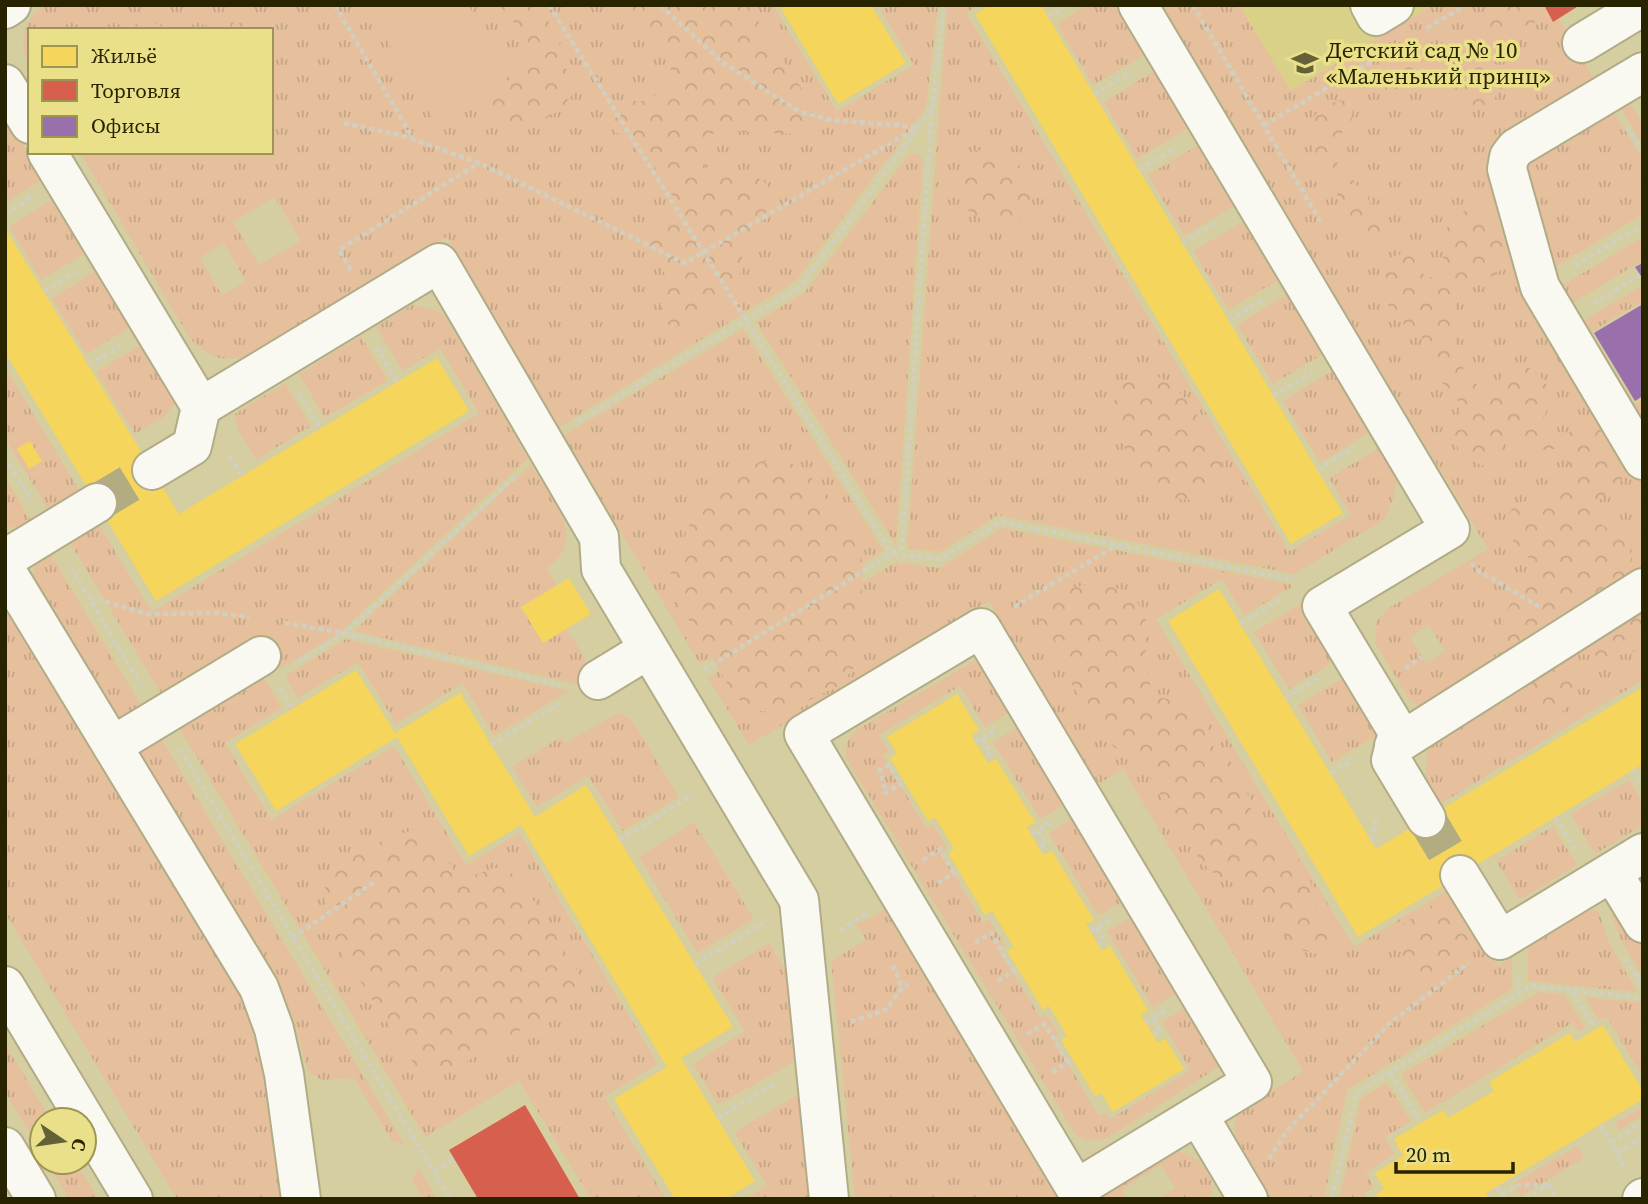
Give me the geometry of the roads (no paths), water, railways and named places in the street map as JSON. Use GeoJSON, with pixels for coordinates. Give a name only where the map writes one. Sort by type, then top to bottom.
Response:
{"type":"FeatureCollection","features":[{"type":"Feature","properties":{"kind":"street"},"geometry":{"type":"LineString","coordinates":[[5,9],[11,5]]}},
{"type":"Feature","properties":{"kind":"street"},"geometry":{"type":"LineString","coordinates":[[1138,5],[1450,529],[1322,606],[1398,732],[1391,760],[1426,818]]}},
{"type":"Feature","properties":{"kind":"street"},"geometry":{"type":"LineString","coordinates":[[1370,5],[1376,16],[1394,5]]}},
{"type":"Feature","properties":{"kind":"street"},"geometry":{"type":"LineString","coordinates":[[1582,43],[1639,18]]}},
{"type":"Feature","properties":{"kind":"street"},"geometry":{"type":"LineString","coordinates":[[1643,72],[1516,148],[1509,157],[1507,169],[1540,287],[1643,460]]}},
{"type":"Feature","properties":{"kind":"street"},"geometry":{"type":"LineString","coordinates":[[5,84],[28,121]]}},
{"type":"Feature","properties":{"kind":"street"},"geometry":{"type":"LineString","coordinates":[[48,154],[201,407],[192,446],[152,470]]}},
{"type":"Feature","properties":{"kind":"street"},"geometry":{"type":"LineString","coordinates":[[201,407],[439,263],[599,537],[601,569],[799,900],[830,1199]]}},
{"type":"Feature","properties":{"kind":"street"},"geometry":{"type":"LineString","coordinates":[[5,559],[97,503]]}},
{"type":"Feature","properties":{"kind":"street"},"geometry":{"type":"LineString","coordinates":[[5,569],[259,988],[274,1029],[285,1074],[301,1199]]}},
{"type":"Feature","properties":{"kind":"street"},"geometry":{"type":"LineString","coordinates":[[1394,746],[1643,588]]}},
{"type":"Feature","properties":{"kind":"street"},"geometry":{"type":"LineString","coordinates":[[981,628],[1252,1083],[1198,1115],[1076,1189],[804,734],[981,628]]}},
{"type":"Feature","properties":{"kind":"street"},"geometry":{"type":"LineString","coordinates":[[589,685],[649,649]]}},
{"type":"Feature","properties":{"kind":"street"},"geometry":{"type":"LineString","coordinates":[[112,746],[160,717],[278,660]]}},
{"type":"Feature","properties":{"kind":"street"},"geometry":{"type":"LineString","coordinates":[[1460,875],[1500,940],[1628,863],[1643,923]]}},
{"type":"Feature","properties":{"kind":"street"},"geometry":{"type":"LineString","coordinates":[[5,986],[133,1199]]}},
{"type":"Feature","properties":{"kind":"street"},"geometry":{"type":"LineString","coordinates":[[1198,1115],[1248,1199]]}},
{"type":"Feature","properties":{"kind":"street"},"geometry":{"type":"LineString","coordinates":[[5,1147],[36,1199]]}},
{"type":"Feature","properties":{"kind":"tunnel"},"geometry":{"type":"LineString","coordinates":[[97,503],[152,470]]}},
{"type":"Feature","properties":{"kind":"tunnel"},"geometry":{"type":"LineString","coordinates":[[1426,818],[1460,875]]}},
{"type":"Feature","properties":{"kind":"place","name":"Детский сад № 10 «Маленький принц»"},"geometry":{"type":"Point","coordinates":[1305,63]}}]}
